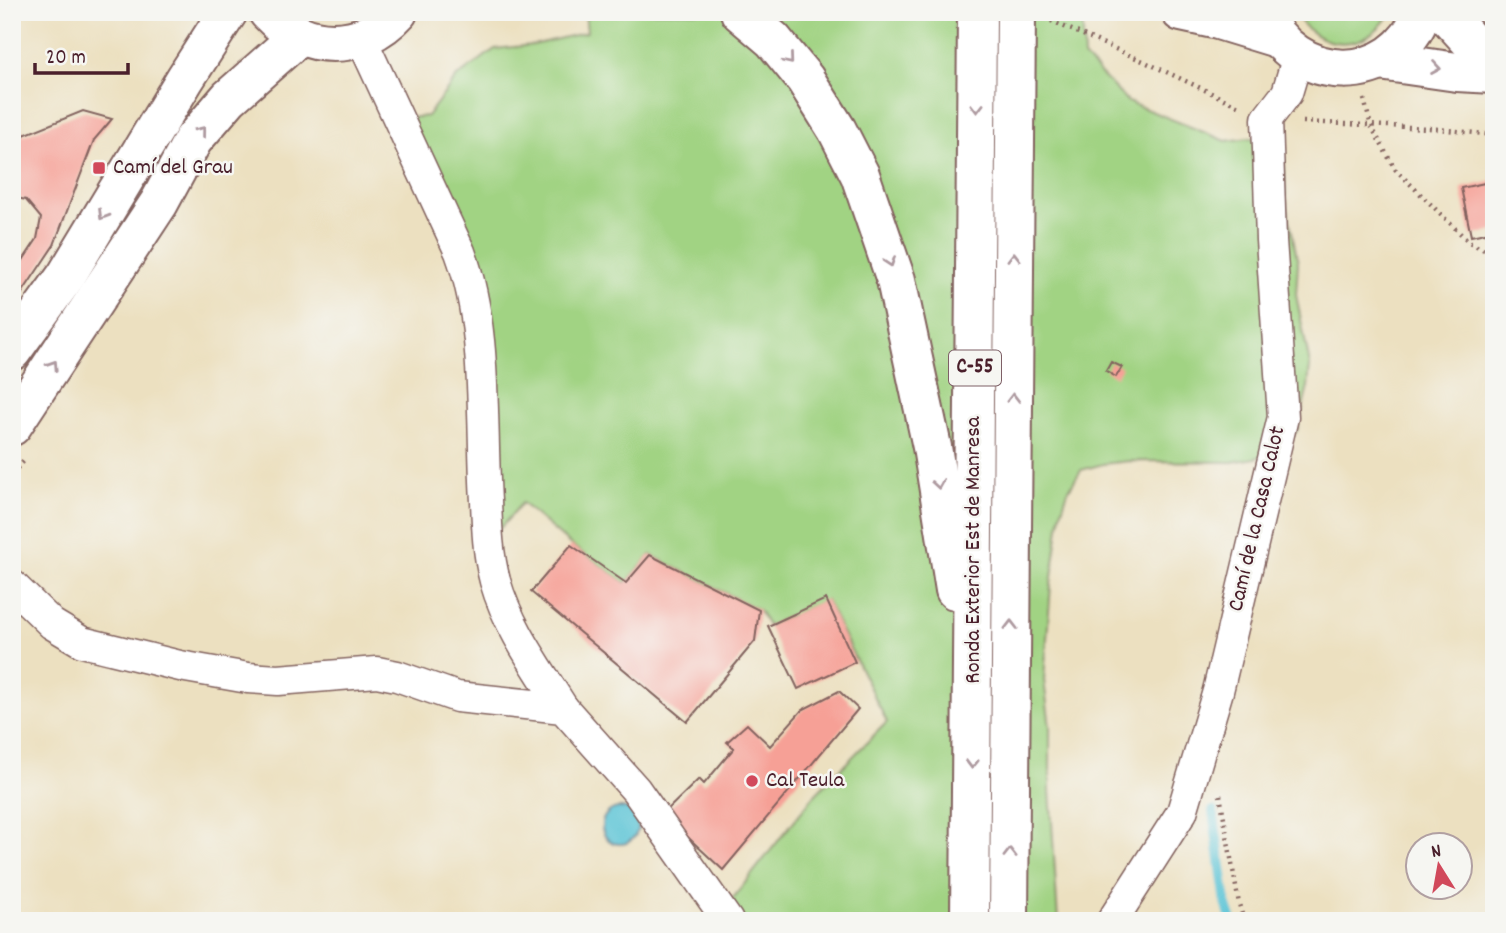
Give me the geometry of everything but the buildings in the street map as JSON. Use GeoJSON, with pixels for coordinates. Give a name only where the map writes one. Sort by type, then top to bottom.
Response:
{"type":"FeatureCollection","features":[{"type":"Feature","properties":{"kind":"main road"},"geometry":{"type":"LineString","coordinates":[[12,351],[66,276],[228,12]]}},
{"type":"Feature","properties":{"kind":"main road"},"geometry":{"type":"LineString","coordinates":[[268,12],[282,26],[299,36],[330,43],[361,38],[383,27],[398,12]]}},
{"type":"Feature","properties":{"kind":"main road"},"geometry":{"type":"LineString","coordinates":[[740,12],[773,40],[805,79],[837,130],[860,175],[896,279],[932,447],[972,696]]}},
{"type":"Feature","properties":{"kind":"main road"},"geometry":{"type":"LineString","coordinates":[[1181,12],[1279,35],[1326,67],[1368,64],[1493,73]]}},
{"type":"Feature","properties":{"kind":"main road"},"geometry":{"type":"LineString","coordinates":[[1368,64],[1403,44],[1412,33],[1422,12]]}},
{"type":"Feature","properties":{"kind":"main road"},"geometry":{"type":"LineString","coordinates":[[1444,12],[1482,54],[1493,73]]}},
{"type":"Feature","properties":{"kind":"main road","name":"Ronda Exterior Est de Manresa"},"geometry":{"type":"LineString","coordinates":[[1009,921],[1026,25]]}},
{"type":"Feature","properties":{"kind":"main road","name":"Ronda Exterior Est de Manresa"},"geometry":{"type":"LineString","coordinates":[[970,921],[977,26]]}},
{"type":"Feature","properties":{"kind":"main road"},"geometry":{"type":"LineString","coordinates":[[12,426],[159,203],[193,140],[229,98],[299,36]]}},
{"type":"Feature","properties":{"kind":"street"},"geometry":{"type":"LineString","coordinates":[[1267,119],[1287,93],[1279,35]]}},
{"type":"Feature","properties":{"kind":"street"},"geometry":{"type":"LineString","coordinates":[[361,38],[470,278],[478,344],[488,542],[495,581],[521,640],[563,708],[636,790],[729,921]]}},
{"type":"Feature","properties":{"kind":"street","name":"Camí de la Casa Calot"},"geometry":{"type":"LineString","coordinates":[[1112,921],[1182,812],[1218,691],[1283,417],[1271,240],[1267,119]]}},
{"type":"Feature","properties":{"kind":"street"},"geometry":{"type":"LineString","coordinates":[[12,585],[52,624],[82,642],[180,666],[248,678],[278,680],[377,672],[397,676],[457,697],[563,708]]}},
{"type":"Feature","properties":{"kind":"path"},"geometry":{"type":"LineString","coordinates":[[1026,25],[1118,50],[1267,119],[1429,128],[1494,135]]}},
{"type":"Feature","properties":{"kind":"path"},"geometry":{"type":"LineString","coordinates":[[1368,64],[1371,126],[1395,169],[1469,242],[1494,255]]}},
{"type":"Feature","properties":{"kind":"path"},"geometry":{"type":"LineString","coordinates":[[1200,752],[1219,793],[1244,921]]}},
{"type":"Feature","properties":{"kind":"green space"},"geometry":{"type":"Polygon","coordinates":[[[585,12],[1082,12],[1084,57],[1128,102],[1226,141],[1249,138],[1283,140],[1286,200],[1298,263],[1296,295],[1310,365],[1308,387],[1297,431],[1278,452],[1255,458],[1232,462],[1129,461],[1081,470],[1068,491],[1061,513],[1051,584],[1044,680],[1050,727],[1050,790],[1058,921],[728,921],[722,912],[813,797],[887,722],[826,600],[768,626],[759,610],[651,555],[626,583],[571,545],[522,503],[488,542],[475,308],[399,119],[427,116],[457,77],[495,49],[533,45],[587,32],[585,12]]]}},
{"type":"Feature","properties":{"kind":"green space"},"geometry":{"type":"Polygon","coordinates":[[[1294,12],[1391,12],[1369,35],[1342,43],[1316,35],[1294,12]]]}},
{"type":"Feature","properties":{"kind":"water"},"geometry":{"type":"Polygon","coordinates":[[[620,808],[633,813],[638,826],[633,839],[620,844],[607,839],[602,826],[607,813],[620,808]]]}},
{"type":"Feature","properties":{"kind":"waterway"},"geometry":{"type":"LineString","coordinates":[[1213,811],[1226,903],[1232,921]]}},
{"type":"Feature","properties":{"kind":"place","name":"Camí del Grau"},"geometry":{"type":"Point","coordinates":[99,168]}},
{"type":"Feature","properties":{"kind":"place","name":"Cal Teula"},"geometry":{"type":"Point","coordinates":[752,781]}}]}
